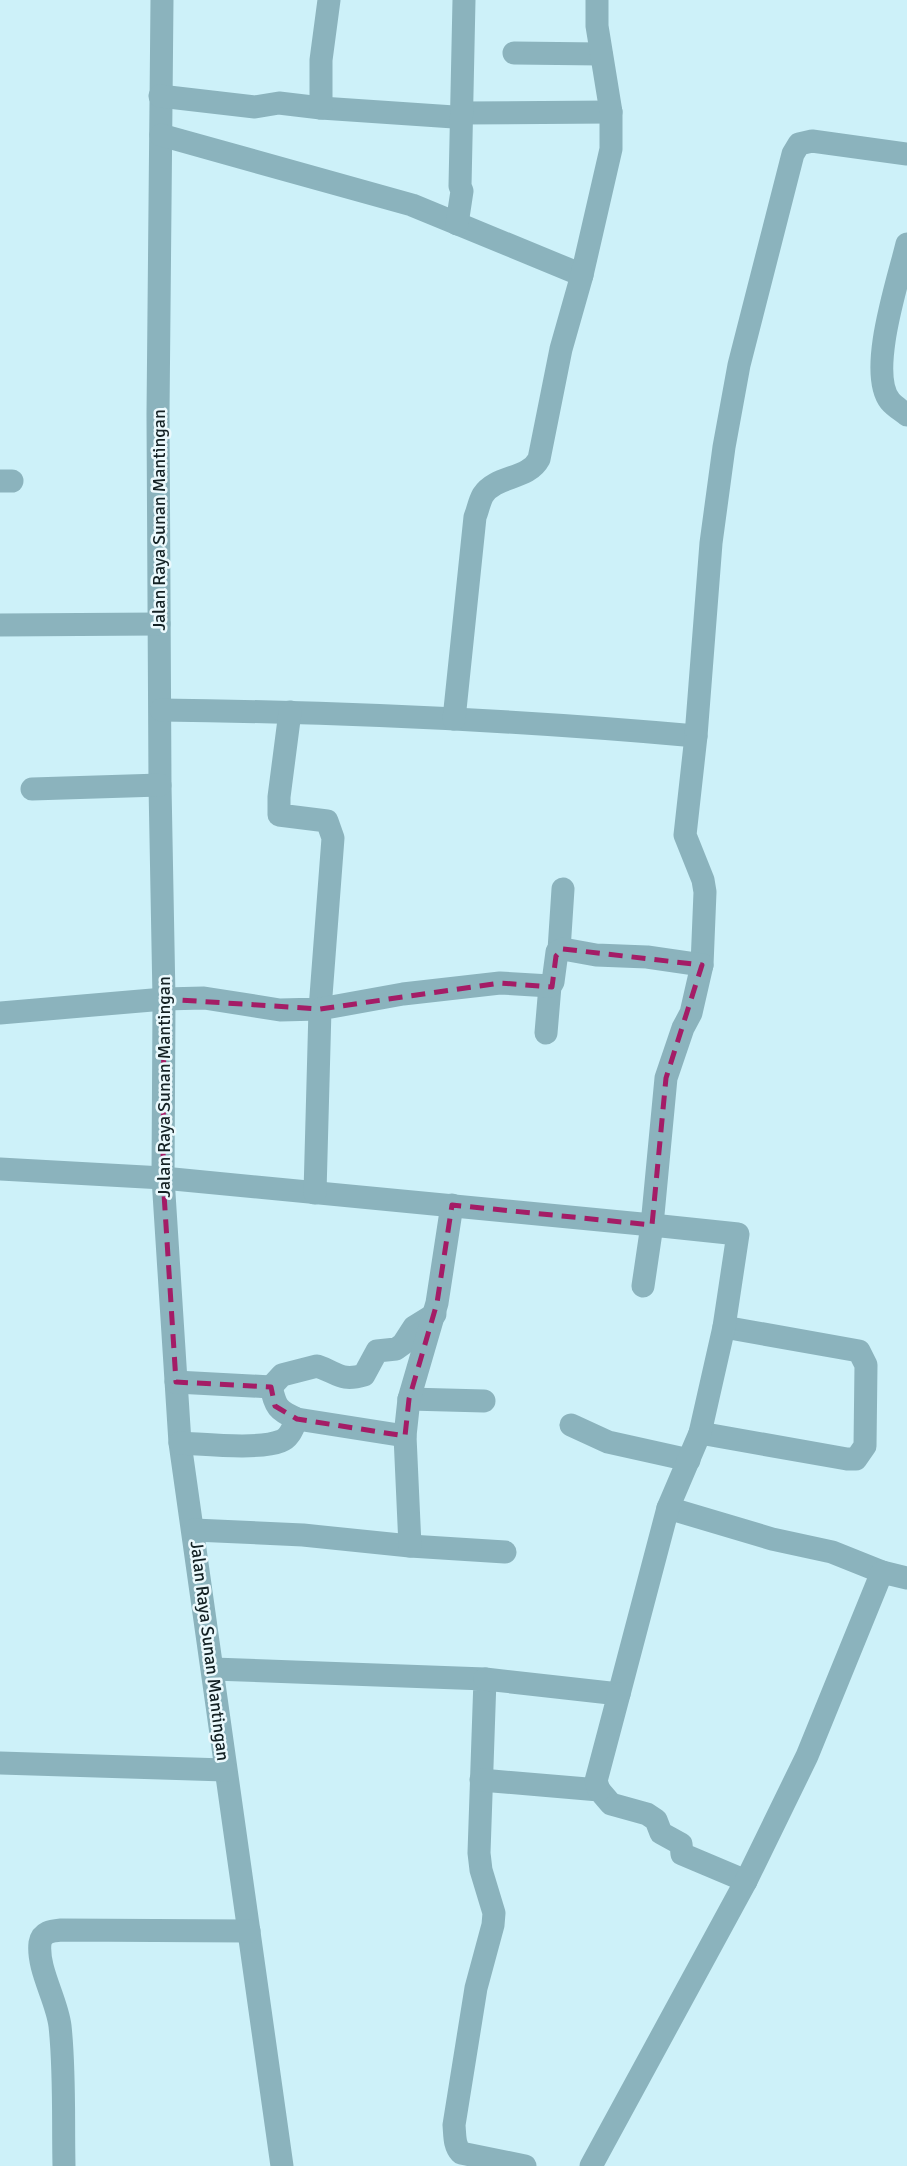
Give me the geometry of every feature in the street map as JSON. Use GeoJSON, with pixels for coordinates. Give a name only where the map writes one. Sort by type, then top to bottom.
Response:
{"type":"FeatureCollection","features":[{"type":"Feature","properties":{"kind":"street","name":"Jalan Raya Sunan Mantingan"},"geometry":{"type":"LineString","coordinates":[[162,0],[159,624],[164,999],[163,1178],[180,1443],[282,2166]]}},
{"type":"Feature","properties":{"kind":"street"},"geometry":{"type":"LineString","coordinates":[[321,108],[321,60],[329,0]]}},
{"type":"Feature","properties":{"kind":"street"},"geometry":{"type":"LineString","coordinates":[[457,224],[462,191],[464,0]]}},
{"type":"Feature","properties":{"kind":"street"},"geometry":{"type":"LineString","coordinates":[[454,719],[475,517],[484,493],[492,486],[531,470],[539,459],[561,349],[582,275],[611,149],[611,112],[597,26],[597,0]]}},
{"type":"Feature","properties":{"kind":"street"},"geometry":{"type":"LineString","coordinates":[[514,53],[601,54]]}},
{"type":"Feature","properties":{"kind":"street"},"geometry":{"type":"LineString","coordinates":[[160,96],[255,107],[279,103],[454,117],[463,113],[611,112]]}},
{"type":"Feature","properties":{"kind":"street"},"geometry":{"type":"LineString","coordinates":[[161,135],[379,194],[582,275]]}},
{"type":"Feature","properties":{"kind":"street"},"geometry":{"type":"LineString","coordinates":[[642,1286],[652,1225],[666,1078],[691,1013],[702,965],[705,892],[685,835],[696,736],[711,542],[739,365],[793,154],[799,144],[812,141],[907,153]]}},
{"type":"Feature","properties":{"kind":"street"},"geometry":{"type":"LineString","coordinates":[[907,244],[883,340],[883,374],[885,391],[890,400],[907,415]]}},
{"type":"Feature","properties":{"kind":"street"},"geometry":{"type":"LineString","coordinates":[[0,625],[159,624]]}},
{"type":"Feature","properties":{"kind":"street"},"geometry":{"type":"LineString","coordinates":[[161,710],[290,712],[567,724],[696,736]]}},
{"type":"Feature","properties":{"kind":"street"},"geometry":{"type":"LineString","coordinates":[[290,712],[279,816],[327,821],[333,838],[320,1009],[315,1193]]}},
{"type":"Feature","properties":{"kind":"street"},"geometry":{"type":"LineString","coordinates":[[32,789],[160,785]]}},
{"type":"Feature","properties":{"kind":"street"},"geometry":{"type":"LineString","coordinates":[[546,1033],[550,986],[559,950],[563,890]]}},
{"type":"Feature","properties":{"kind":"street"},"geometry":{"type":"LineString","coordinates":[[559,950],[568,948],[596,955],[647,957],[702,965]]}},
{"type":"Feature","properties":{"kind":"street"},"geometry":{"type":"LineString","coordinates":[[0,1013],[204,998],[280,1010],[320,1009],[402,993],[500,983],[550,986]]}},
{"type":"Feature","properties":{"kind":"street"},"geometry":{"type":"LineString","coordinates":[[0,1169],[163,1178],[738,1234],[724,1327],[700,1433],[668,1508],[596,1780],[599,1790],[611,1804],[648,1814],[656,1820],[661,1833],[681,1844],[682,1854],[746,1881]]}},
{"type":"Feature","properties":{"kind":"street"},"geometry":{"type":"LineString","coordinates":[[410,1546],[405,1436],[409,1399],[435,1314],[452,1205]]}},
{"type":"Feature","properties":{"kind":"street"},"geometry":{"type":"LineString","coordinates":[[271,1387],[282,1375],[317,1366],[339,1377],[351,1379],[364,1376],[377,1351],[396,1349],[403,1344],[414,1326],[435,1314]]}},
{"type":"Feature","properties":{"kind":"street"},"geometry":{"type":"LineString","coordinates":[[700,1433],[847,1459],[856,1459],[865,1446],[866,1365],[859,1351],[724,1327]]}},
{"type":"Feature","properties":{"kind":"street"},"geometry":{"type":"LineString","coordinates":[[176,1382],[271,1387]]}},
{"type":"Feature","properties":{"kind":"street"},"geometry":{"type":"LineString","coordinates":[[271,1387],[275,1406],[297,1419],[405,1436]]}},
{"type":"Feature","properties":{"kind":"street"},"geometry":{"type":"LineString","coordinates":[[409,1399],[484,1401]]}},
{"type":"Feature","properties":{"kind":"street"},"geometry":{"type":"LineString","coordinates":[[180,1443],[263,1445],[280,1441],[290,1433],[297,1419]]}},
{"type":"Feature","properties":{"kind":"street"},"geometry":{"type":"LineString","coordinates":[[571,1426],[608,1442],[689,1460]]}},
{"type":"Feature","properties":{"kind":"street"},"geometry":{"type":"LineString","coordinates":[[668,1508],[772,1539],[832,1552],[882,1572],[907,1578]]}},
{"type":"Feature","properties":{"kind":"street"},"geometry":{"type":"LineString","coordinates":[[194,1531],[303,1535],[505,1552]]}},
{"type":"Feature","properties":{"kind":"street"},"geometry":{"type":"LineString","coordinates":[[591,2166],[746,1881],[807,1756],[882,1572]]}},
{"type":"Feature","properties":{"kind":"street"},"geometry":{"type":"LineString","coordinates":[[214,1669],[485,1679],[619,1695]]}},
{"type":"Feature","properties":{"kind":"street"},"geometry":{"type":"LineString","coordinates":[[485,1679],[480,1853],[481,1870],[494,1913],[476,1988],[454,2125],[455,2140],[461,2153],[525,2166]]}},
{"type":"Feature","properties":{"kind":"street"},"geometry":{"type":"LineString","coordinates":[[0,1763],[225,1770]]}},
{"type":"Feature","properties":{"kind":"street"},"geometry":{"type":"LineString","coordinates":[[481,1780],[599,1790]]}},
{"type":"Feature","properties":{"kind":"street"},"geometry":{"type":"LineString","coordinates":[[64,2166],[60,2026],[41,1959],[40,1943],[43,1936],[61,1930],[249,1931]]}},
{"type":"Feature","properties":{"kind":"highlighted area"},"geometry":{"type":"Polygon","coordinates":[[[563,949],[702,965],[666,1078],[652,1225],[452,1205],[437,1303],[409,1399],[405,1436],[297,1419],[275,1406],[271,1387],[176,1382],[163,1178],[164,999],[320,1009],[500,983],[552,987],[556,956],[563,949]]]}}]}
